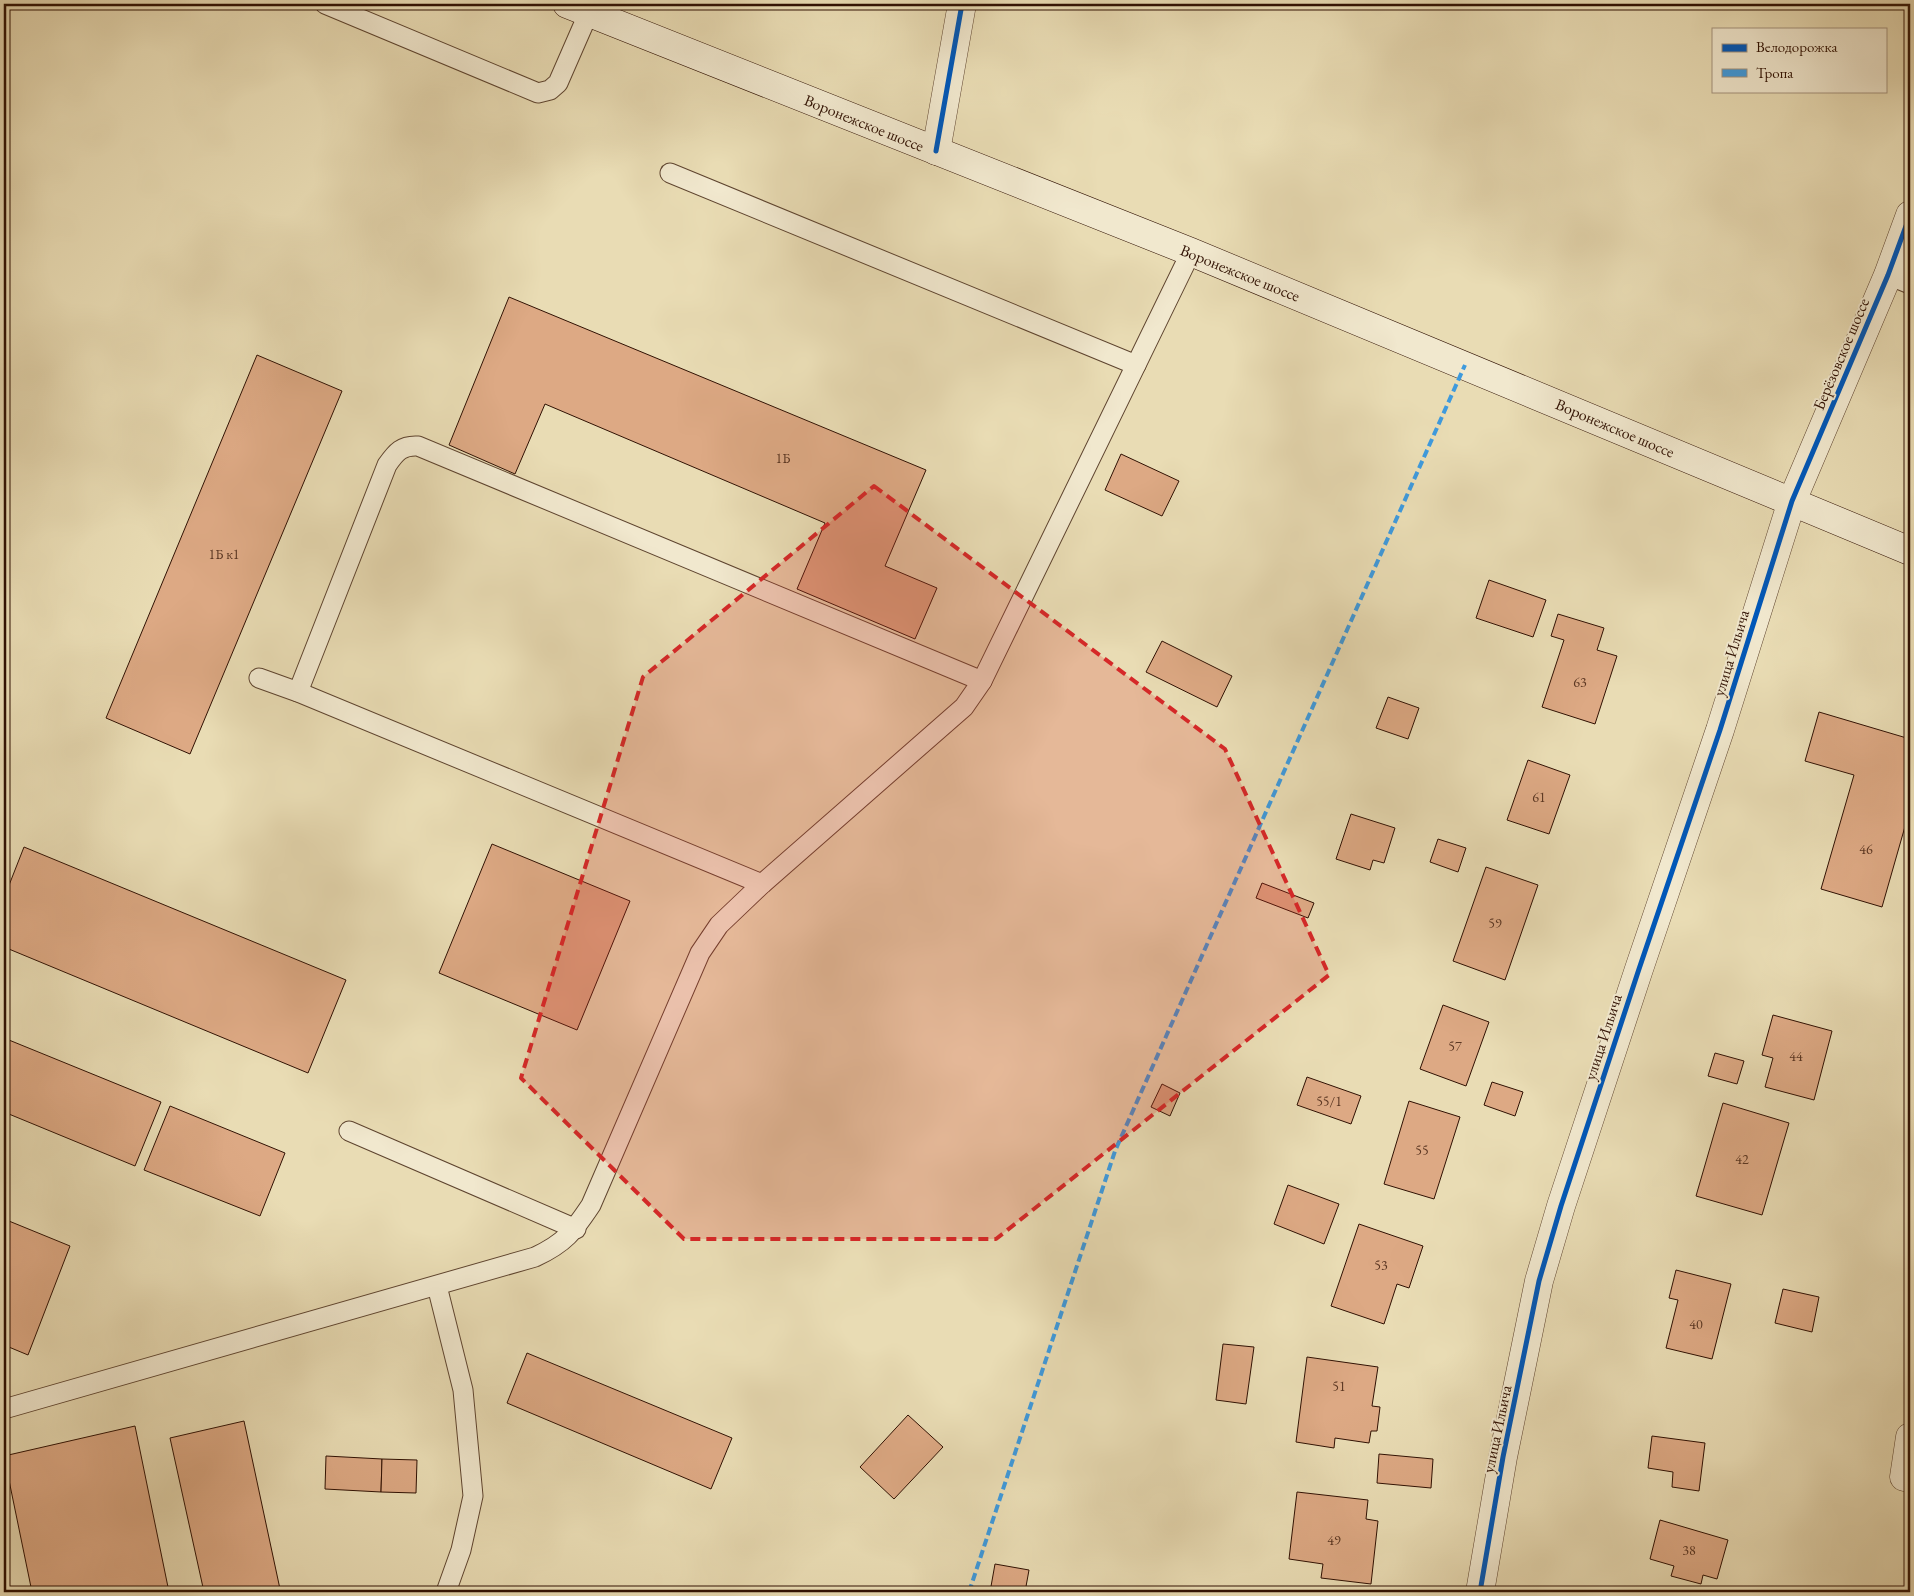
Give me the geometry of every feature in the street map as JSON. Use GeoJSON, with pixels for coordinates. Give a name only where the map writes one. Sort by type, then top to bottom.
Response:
{"type":"FeatureCollection","features":[{"type":"Feature","properties":{"kind":"street"},"geometry":{"type":"LineString","coordinates":[[936,152],[962,4]]}},
{"type":"Feature","properties":{"kind":"street","name":"Воронежское шоссе"},"geometry":{"type":"LineString","coordinates":[[578,8],[1191,252],[1910,551]]}},
{"type":"Feature","properties":{"kind":"street","name":"Берёзовское шоссе"},"geometry":{"type":"LineString","coordinates":[[1792,501],[1899,279],[1910,215]]}},
{"type":"Feature","properties":{"kind":"street","name":"улица Ильича"},"geometry":{"type":"LineString","coordinates":[[1480,1592],[1504,1457],[1539,1282],[1561,1206],[1720,730],[1792,501]]}},
{"type":"Feature","properties":{"kind":"street"},"geometry":{"type":"LineString","coordinates":[[1904,1477],[1910,1437]]}},
{"type":"Feature","properties":{"kind":"lane"},"geometry":{"type":"LineString","coordinates":[[326,4],[538,93],[550,90],[558,84],[578,8]]}},
{"type":"Feature","properties":{"kind":"lane"},"geometry":{"type":"LineString","coordinates":[[670,173],[1136,365]]}},
{"type":"Feature","properties":{"kind":"lane"},"geometry":{"type":"LineString","coordinates":[[4,1410],[535,1257],[554,1248],[576,1229],[592,1206],[700,953],[719,925],[762,884],[964,707],[982,681],[1191,252]]}},
{"type":"Feature","properties":{"kind":"lane"},"geometry":{"type":"LineString","coordinates":[[298,692],[387,465],[397,451],[408,445],[418,446],[982,681]]}},
{"type":"Feature","properties":{"kind":"lane"},"geometry":{"type":"LineString","coordinates":[[259,678],[298,692],[762,884]]}},
{"type":"Feature","properties":{"kind":"lane"},"geometry":{"type":"LineString","coordinates":[[349,1131],[576,1229]]}},
{"type":"Feature","properties":{"kind":"lane"},"geometry":{"type":"LineString","coordinates":[[437,1286],[463,1390],[473,1496],[461,1550],[446,1592]]}},
{"type":"Feature","properties":{"kind":"highlighted area"},"geometry":{"type":"Polygon","coordinates":[[[874,486],[1225,749],[1329,975],[996,1239],[684,1239],[521,1078],[643,677],[874,486]]]}},
{"type":"Feature","properties":{"kind":"building"},"geometry":{"type":"Polygon","coordinates":[[[509,297],[926,470],[885,566],[937,588],[915,639],[797,589],[825,523],[545,404],[515,474],[449,445],[509,297]]]}},
{"type":"Feature","properties":{"kind":"building"},"geometry":{"type":"Polygon","coordinates":[[[257,355],[342,391],[190,754],[106,718],[257,355]]]}},
{"type":"Feature","properties":{"kind":"building"},"geometry":{"type":"Polygon","coordinates":[[[1121,454],[1179,481],[1162,516],[1105,490],[1121,454]]]}},
{"type":"Feature","properties":{"kind":"building"},"geometry":{"type":"Polygon","coordinates":[[[1489,580],[1546,600],[1533,637],[1476,618],[1489,580]]]}},
{"type":"Feature","properties":{"kind":"building"},"geometry":{"type":"Polygon","coordinates":[[[1558,614],[1604,628],[1597,650],[1617,656],[1595,724],[1542,707],[1564,640],[1551,636],[1558,614]]]}},
{"type":"Feature","properties":{"kind":"building"},"geometry":{"type":"Polygon","coordinates":[[[1162,641],[1232,676],[1217,707],[1146,672],[1162,641]]]}},
{"type":"Feature","properties":{"kind":"building"},"geometry":{"type":"Polygon","coordinates":[[[1388,697],[1419,708],[1408,739],[1376,728],[1388,697]]]}},
{"type":"Feature","properties":{"kind":"building"},"geometry":{"type":"Polygon","coordinates":[[[1819,712],[1910,739],[1910,809],[1882,907],[1821,889],[1854,775],[1805,761],[1819,712]]]}},
{"type":"Feature","properties":{"kind":"building"},"geometry":{"type":"Polygon","coordinates":[[[1528,760],[1570,775],[1549,834],[1507,820],[1528,760]]]}},
{"type":"Feature","properties":{"kind":"building"},"geometry":{"type":"Polygon","coordinates":[[[1351,814],[1395,828],[1384,863],[1373,860],[1370,870],[1336,859],[1351,814]]]}},
{"type":"Feature","properties":{"kind":"building"},"geometry":{"type":"Polygon","coordinates":[[[1438,839],[1466,848],[1458,872],[1430,862],[1438,839]]]}},
{"type":"Feature","properties":{"kind":"building"},"geometry":{"type":"Polygon","coordinates":[[[492,844],[630,901],[577,1030],[439,973],[492,844]]]}},
{"type":"Feature","properties":{"kind":"building"},"geometry":{"type":"Polygon","coordinates":[[[24,847],[346,980],[308,1073],[4,947],[4,898],[24,847]]]}},
{"type":"Feature","properties":{"kind":"building"},"geometry":{"type":"Polygon","coordinates":[[[1486,867],[1538,885],[1505,980],[1453,961],[1486,867]]]}},
{"type":"Feature","properties":{"kind":"building"},"geometry":{"type":"Polygon","coordinates":[[[1262,883],[1314,903],[1308,918],[1256,898],[1262,883]]]}},
{"type":"Feature","properties":{"kind":"building"},"geometry":{"type":"Polygon","coordinates":[[[1443,1005],[1489,1022],[1466,1086],[1420,1069],[1443,1005]]]}},
{"type":"Feature","properties":{"kind":"building"},"geometry":{"type":"Polygon","coordinates":[[[1773,1015],[1832,1031],[1814,1100],[1765,1087],[1773,1058],[1762,1055],[1773,1015]]]}},
{"type":"Feature","properties":{"kind":"building"},"geometry":{"type":"Polygon","coordinates":[[[4,1038],[161,1102],[135,1166],[4,1112],[4,1038]]]}},
{"type":"Feature","properties":{"kind":"building"},"geometry":{"type":"Polygon","coordinates":[[[1715,1053],[1744,1061],[1737,1084],[1708,1076],[1715,1053]]]}},
{"type":"Feature","properties":{"kind":"building"},"geometry":{"type":"Polygon","coordinates":[[[1307,1077],[1361,1096],[1351,1124],[1297,1105],[1307,1077]]]}},
{"type":"Feature","properties":{"kind":"building"},"geometry":{"type":"Polygon","coordinates":[[[1492,1082],[1523,1092],[1515,1116],[1484,1105],[1492,1082]]]}},
{"type":"Feature","properties":{"kind":"building"},"geometry":{"type":"Polygon","coordinates":[[[1162,1084],[1180,1093],[1170,1116],[1151,1107],[1162,1084]]]}},
{"type":"Feature","properties":{"kind":"building"},"geometry":{"type":"Polygon","coordinates":[[[1409,1101],[1460,1117],[1434,1199],[1384,1184],[1409,1101]]]}},
{"type":"Feature","properties":{"kind":"building"},"geometry":{"type":"Polygon","coordinates":[[[1723,1103],[1789,1123],[1762,1215],[1696,1196],[1723,1103]]]}},
{"type":"Feature","properties":{"kind":"building"},"geometry":{"type":"Polygon","coordinates":[[[170,1106],[285,1153],[260,1216],[144,1170],[170,1106]]]}},
{"type":"Feature","properties":{"kind":"building"},"geometry":{"type":"Polygon","coordinates":[[[1288,1185],[1339,1204],[1324,1244],[1274,1224],[1288,1185]]]}},
{"type":"Feature","properties":{"kind":"building"},"geometry":{"type":"Polygon","coordinates":[[[4,1219],[70,1246],[28,1355],[4,1345],[4,1219]]]}},
{"type":"Feature","properties":{"kind":"building"},"geometry":{"type":"Polygon","coordinates":[[[1359,1224],[1423,1246],[1409,1288],[1397,1284],[1384,1324],[1331,1306],[1359,1224]]]}},
{"type":"Feature","properties":{"kind":"building"},"geometry":{"type":"Polygon","coordinates":[[[1676,1270],[1731,1284],[1712,1359],[1666,1348],[1678,1300],[1669,1298],[1676,1270]]]}},
{"type":"Feature","properties":{"kind":"building"},"geometry":{"type":"Polygon","coordinates":[[[1783,1289],[1819,1297],[1812,1332],[1775,1323],[1783,1289]]]}},
{"type":"Feature","properties":{"kind":"building"},"geometry":{"type":"Polygon","coordinates":[[[1223,1344],[1254,1347],[1246,1404],[1216,1400],[1223,1344]]]}},
{"type":"Feature","properties":{"kind":"building"},"geometry":{"type":"Polygon","coordinates":[[[527,1353],[732,1438],[711,1489],[507,1403],[527,1353]]]}},
{"type":"Feature","properties":{"kind":"building"},"geometry":{"type":"Polygon","coordinates":[[[1307,1357],[1378,1367],[1372,1406],[1380,1407],[1377,1431],[1371,1431],[1369,1443],[1335,1438],[1334,1448],[1296,1442],[1307,1357]]]}},
{"type":"Feature","properties":{"kind":"building"},"geometry":{"type":"Polygon","coordinates":[[[908,1415],[943,1447],[894,1499],[860,1467],[908,1415]]]}},
{"type":"Feature","properties":{"kind":"building"},"geometry":{"type":"Polygon","coordinates":[[[244,1421],[280,1589],[265,1592],[204,1592],[170,1438],[244,1421]]]}},
{"type":"Feature","properties":{"kind":"building"},"geometry":{"type":"Polygon","coordinates":[[[135,1426],[169,1592],[32,1592],[4,1456],[135,1426]]]}},
{"type":"Feature","properties":{"kind":"building"},"geometry":{"type":"Polygon","coordinates":[[[1652,1436],[1705,1443],[1699,1491],[1672,1487],[1673,1472],[1648,1468],[1652,1436]]]}},
{"type":"Feature","properties":{"kind":"building"},"geometry":{"type":"Polygon","coordinates":[[[1379,1454],[1433,1459],[1431,1488],[1377,1483],[1379,1454]]]}},
{"type":"Feature","properties":{"kind":"building"},"geometry":{"type":"Polygon","coordinates":[[[326,1456],[382,1459],[381,1492],[325,1489],[326,1456]]]}},
{"type":"Feature","properties":{"kind":"building"},"geometry":{"type":"Polygon","coordinates":[[[382,1459],[417,1460],[416,1493],[381,1492],[382,1459]]]}},
{"type":"Feature","properties":{"kind":"building"},"geometry":{"type":"Polygon","coordinates":[[[1297,1492],[1368,1500],[1366,1519],[1378,1521],[1371,1584],[1321,1578],[1323,1564],[1289,1559],[1297,1492]]]}},
{"type":"Feature","properties":{"kind":"building"},"geometry":{"type":"Polygon","coordinates":[[[1660,1520],[1728,1540],[1717,1579],[1703,1575],[1701,1584],[1671,1576],[1674,1566],[1650,1559],[1660,1520]]]}},
{"type":"Feature","properties":{"kind":"building"},"geometry":{"type":"Polygon","coordinates":[[[995,1564],[1029,1570],[1025,1592],[990,1592],[995,1564]]]}},
{"type":"Feature","properties":{"kind":"marked path"},"geometry":{"type":"LineString","coordinates":[[969,1592],[1115,1151],[1465,365]]}},
{"type":"Feature","properties":{"kind":"cycle path"},"geometry":{"type":"LineString","coordinates":[[936,151],[962,4]]}},
{"type":"Feature","properties":{"kind":"cycle path"},"geometry":{"type":"LineString","coordinates":[[1480,1592],[1503,1457],[1539,1281],[1561,1206],[1720,730],[1792,501],[1888,275],[1910,215]]}}]}
